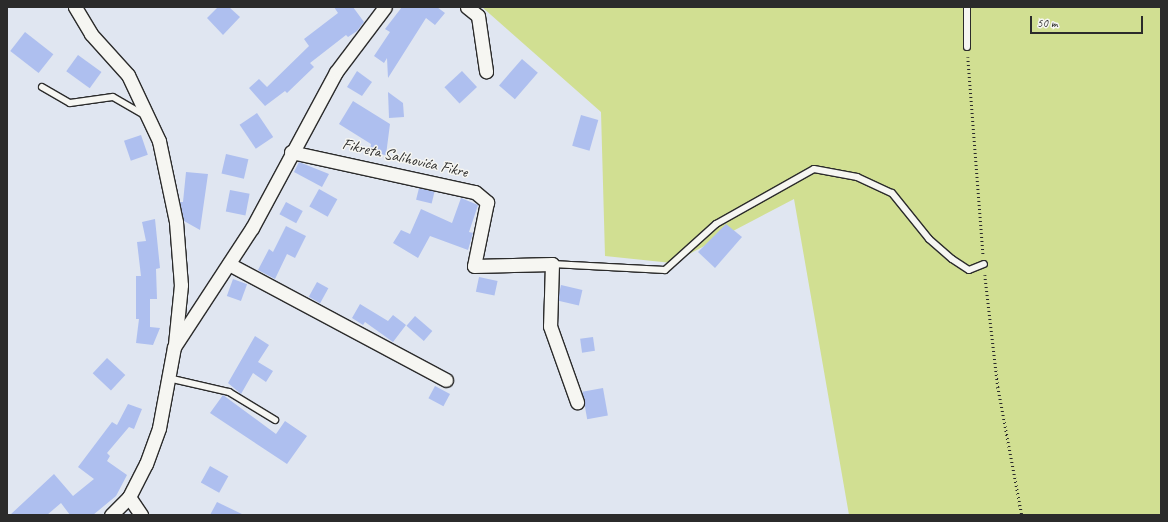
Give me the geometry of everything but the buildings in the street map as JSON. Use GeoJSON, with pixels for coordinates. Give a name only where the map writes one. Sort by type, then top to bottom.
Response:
{"type":"FeatureCollection","features":[{"type":"Feature","properties":{"kind":"street"},"geometry":{"type":"LineString","coordinates":[[76,7],[91,34],[128,75],[159,141],[176,222],[181,285],[174,347],[159,428],[129,497],[111,515]]}},
{"type":"Feature","properties":{"kind":"street"},"geometry":{"type":"LineString","coordinates":[[174,347],[252,228],[290,152],[336,72],[385,7]]}},
{"type":"Feature","properties":{"kind":"street"},"geometry":{"type":"LineString","coordinates":[[467,7],[478,16],[486,71]]}},
{"type":"Feature","properties":{"kind":"street","name":"Fikreta Salihovića Fikre"},"geometry":{"type":"LineString","coordinates":[[290,152],[475,192],[487,202],[487,209],[474,266],[552,264]]}},
{"type":"Feature","properties":{"kind":"street"},"geometry":{"type":"LineString","coordinates":[[229,264],[446,380]]}},
{"type":"Feature","properties":{"kind":"street"},"geometry":{"type":"LineString","coordinates":[[552,264],[550,326],[577,402]]}},
{"type":"Feature","properties":{"kind":"street"},"geometry":{"type":"LineString","coordinates":[[129,497],[141,515]]}},
{"type":"Feature","properties":{"kind":"lane"},"geometry":{"type":"LineString","coordinates":[[967,7],[967,47]]}},
{"type":"Feature","properties":{"kind":"lane"},"geometry":{"type":"LineString","coordinates":[[42,87],[70,103],[113,97],[147,116]]}},
{"type":"Feature","properties":{"kind":"lane"},"geometry":{"type":"LineString","coordinates":[[552,264],[665,270],[716,224],[814,169],[858,176],[892,193],[929,240],[952,259],[969,270],[984,264]]}},
{"type":"Feature","properties":{"kind":"lane"},"geometry":{"type":"LineString","coordinates":[[168,378],[229,392],[275,420]]}},
{"type":"Feature","properties":{"kind":"path"},"geometry":{"type":"LineString","coordinates":[[967,47],[984,264],[998,387],[1022,515]]}},
{"type":"Feature","properties":{"kind":"green space"},"geometry":{"type":"Polygon","coordinates":[[[482,7],[1161,7],[1161,515],[849,515],[794,199],[672,263],[605,256],[601,112],[482,7]]]}}]}
